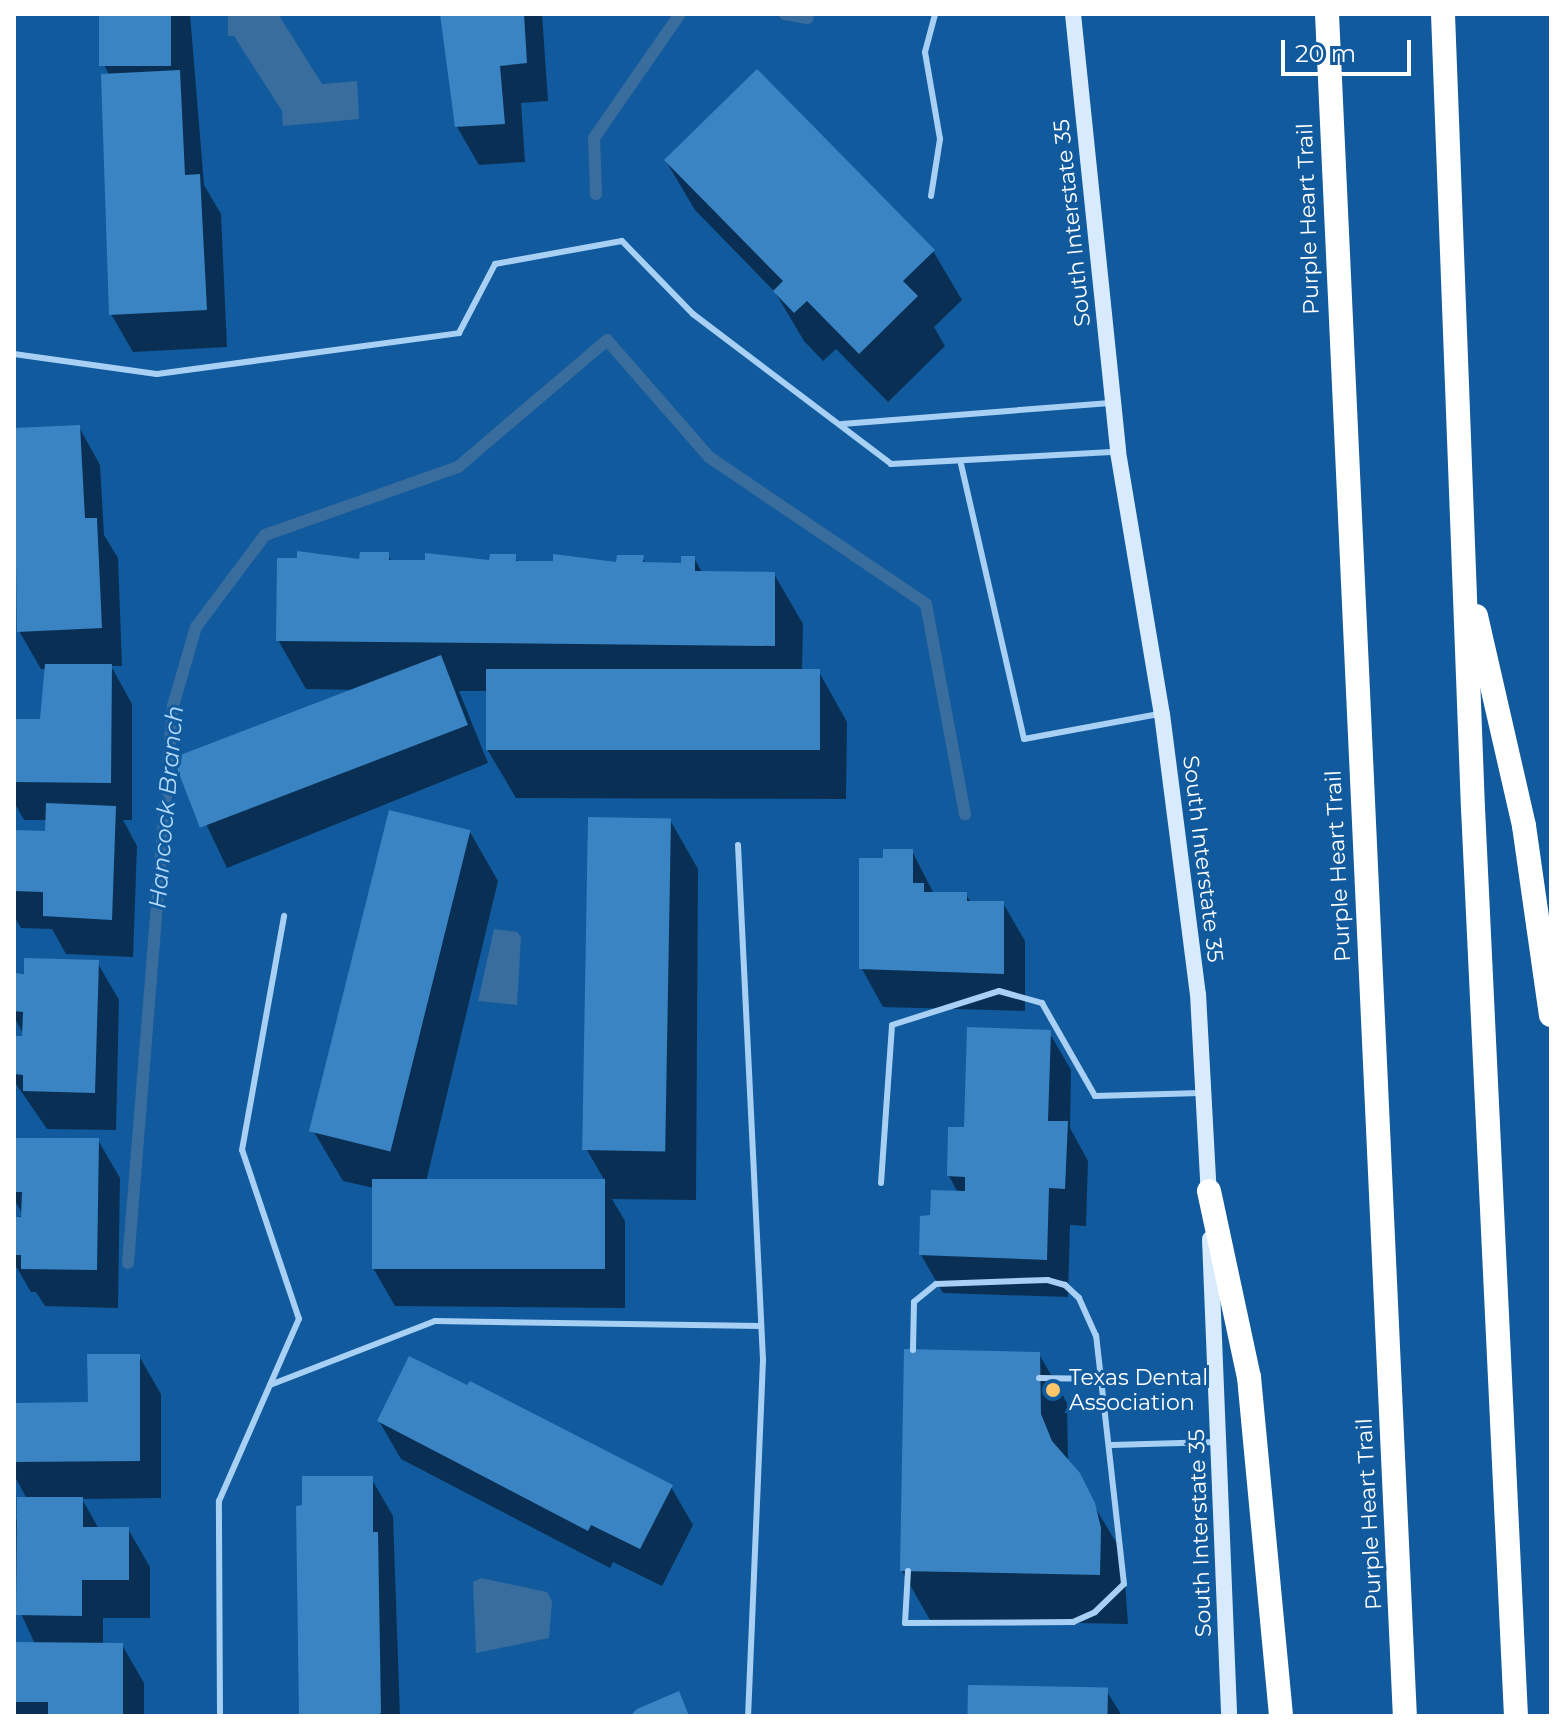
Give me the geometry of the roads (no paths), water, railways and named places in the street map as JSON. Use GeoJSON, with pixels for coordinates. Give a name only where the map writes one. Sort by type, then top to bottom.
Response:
{"type":"FeatureCollection","features":[{"type":"Feature","properties":{"kind":"highway","name":"Purple Heart Trail"},"geometry":{"type":"LineString","coordinates":[[1327,14],[1405,1716]]}},
{"type":"Feature","properties":{"kind":"highway"},"geometry":{"type":"LineString","coordinates":[[1443,14],[1463,558],[1516,1716]]}},
{"type":"Feature","properties":{"kind":"highway"},"geometry":{"type":"LineString","coordinates":[[1463,558],[1524,826],[1551,1015]]}},
{"type":"Feature","properties":{"kind":"highway"},"geometry":{"type":"LineString","coordinates":[[1209,1191],[1249,1377],[1281,1716]]}},
{"type":"Feature","properties":{"kind":"main road","name":"South Interstate 35"},"geometry":{"type":"LineString","coordinates":[[1073,14],[1118,452],[1162,714],[1198,994],[1205,1093],[1229,1716]]}},
{"type":"Feature","properties":{"kind":"lane"},"geometry":{"type":"LineString","coordinates":[[931,196],[940,139],[925,52],[935,14]]}},
{"type":"Feature","properties":{"kind":"lane"},"geometry":{"type":"LineString","coordinates":[[14,354],[157,374],[459,333],[495,264],[622,241],[693,314],[891,464],[961,464],[1052,452],[1118,452]]}},
{"type":"Feature","properties":{"kind":"lane"},"geometry":{"type":"LineString","coordinates":[[842,424],[1113,403]]}},
{"type":"Feature","properties":{"kind":"lane"},"geometry":{"type":"LineString","coordinates":[[961,464],[1024,739],[1162,714]]}},
{"type":"Feature","properties":{"kind":"lane"},"geometry":{"type":"LineString","coordinates":[[738,845],[761,1326],[748,1716]]}},
{"type":"Feature","properties":{"kind":"lane"},"geometry":{"type":"LineString","coordinates":[[220,1716],[219,1501],[299,1319],[242,1150],[284,916]]}},
{"type":"Feature","properties":{"kind":"lane"},"geometry":{"type":"LineString","coordinates":[[881,1183],[892,1025],[999,991],[1042,1003],[1095,1096],[1205,1093]]}},
{"type":"Feature","properties":{"kind":"lane"},"geometry":{"type":"LineString","coordinates":[[908,1571],[905,1623],[1073,1622],[1095,1612],[1124,1584],[1112,1445],[1096,1336],[1079,1298],[1065,1285],[1048,1280],[936,1284],[914,1302],[913,1350]]}},
{"type":"Feature","properties":{"kind":"lane"},"geometry":{"type":"LineString","coordinates":[[270,1385],[435,1321],[761,1326]]}},
{"type":"Feature","properties":{"kind":"lane"},"geometry":{"type":"LineString","coordinates":[[1039,1378],[1102,1379]]}},
{"type":"Feature","properties":{"kind":"lane"},"geometry":{"type":"LineString","coordinates":[[1112,1445],[1218,1442]]}},
{"type":"Feature","properties":{"kind":"water"},"geometry":{"type":"Polygon","coordinates":[[[278,14],[322,84],[357,81],[359,119],[283,126],[282,111],[234,36],[228,36],[228,16],[278,14]]]}},
{"type":"Feature","properties":{"kind":"water"},"geometry":{"type":"Polygon","coordinates":[[[494,929],[517,932],[521,937],[517,1005],[478,1001],[494,929]]]}},
{"type":"Feature","properties":{"kind":"water"},"geometry":{"type":"Polygon","coordinates":[[[481,1578],[547,1592],[552,1601],[549,1638],[476,1653],[473,1582],[481,1578]]]}},
{"type":"Feature","properties":{"kind":"waterway"},"geometry":{"type":"LineString","coordinates":[[596,194],[594,138],[680,14]]}},
{"type":"Feature","properties":{"kind":"waterway"},"geometry":{"type":"LineString","coordinates":[[785,14],[808,18]]}},
{"type":"Feature","properties":{"kind":"waterway","name":"Hancock Branch"},"geometry":{"type":"LineString","coordinates":[[128,1263],[173,706],[196,627],[265,535],[458,467],[607,340],[709,457],[926,604],[965,814]]}},
{"type":"Feature","properties":{"kind":"place","name":"Texas Dental Association"},"geometry":{"type":"Point","coordinates":[1053,1390]}}]}
